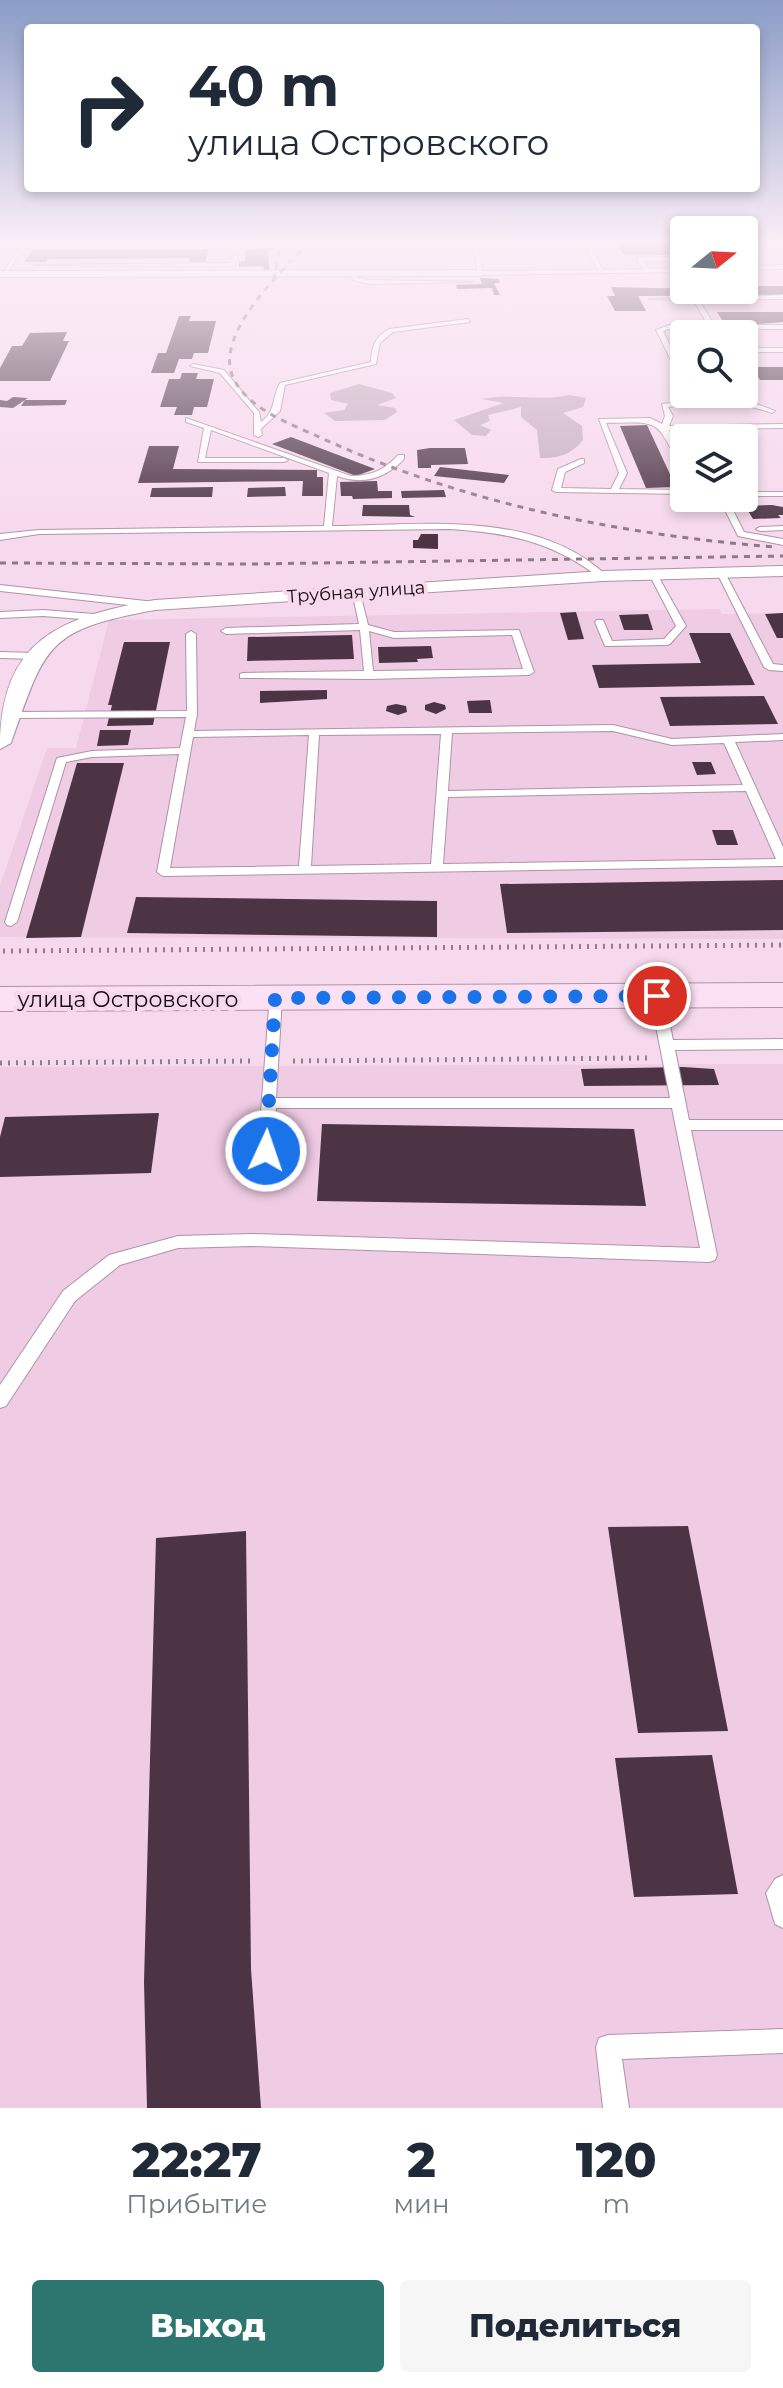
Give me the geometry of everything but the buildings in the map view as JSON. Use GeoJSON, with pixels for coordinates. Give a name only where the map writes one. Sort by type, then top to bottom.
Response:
{"type":"FeatureCollection","features":[{"type":"Feature","properties":{"kind":"main road","name":"улица Островского"},"geometry":{"type":"LineString","coordinates":[[0,999],[783,995]]}},
{"type":"Feature","properties":{"kind":"street","name":"Трубная улица"},"geometry":{"type":"LineString","coordinates":[[0,743],[36,656],[64,630],[94,617],[155,605],[603,576],[783,571]]}},
{"type":"Feature","properties":{"kind":"lane"},"geometry":{"type":"LineString","coordinates":[[258,428],[276,416],[280,404],[278,392],[282,384],[374,363],[377,340]]}},
{"type":"Feature","properties":{"kind":"lane"},"geometry":{"type":"LineString","coordinates":[[758,350],[783,350]]}},
{"type":"Feature","properties":{"kind":"lane"},"geometry":{"type":"LineString","coordinates":[[193,366],[222,371],[257,413],[258,447]]}},
{"type":"Feature","properties":{"kind":"lane"},"geometry":{"type":"LineString","coordinates":[[664,428],[669,416],[664,405],[719,398],[761,405],[772,411],[783,408]]}},
{"type":"Feature","properties":{"kind":"lane"},"geometry":{"type":"LineString","coordinates":[[770,427],[772,411]]}},
{"type":"Feature","properties":{"kind":"lane"},"geometry":{"type":"LineString","coordinates":[[189,420],[350,478],[378,476],[391,469],[401,457]]}},
{"type":"Feature","properties":{"kind":"lane"},"geometry":{"type":"LineString","coordinates":[[614,491],[623,473],[602,421],[650,420],[664,428],[783,426]]}},
{"type":"Feature","properties":{"kind":"lane"},"geometry":{"type":"LineString","coordinates":[[208,428],[201,460],[296,460]]}},
{"type":"Feature","properties":{"kind":"lane"},"geometry":{"type":"LineString","coordinates":[[664,428],[670,439]]}},
{"type":"Feature","properties":{"kind":"lane"},"geometry":{"type":"LineString","coordinates":[[581,461],[561,471],[556,490],[670,492]]}},
{"type":"Feature","properties":{"kind":"lane"},"geometry":{"type":"LineString","coordinates":[[328,529],[333,473]]}},
{"type":"Feature","properties":{"kind":"lane"},"geometry":{"type":"LineString","coordinates":[[758,494],[783,494]]}},
{"type":"Feature","properties":{"kind":"lane"},"geometry":{"type":"LineString","coordinates":[[730,512],[741,534],[783,542]]}},
{"type":"Feature","properties":{"kind":"lane"},"geometry":{"type":"LineString","coordinates":[[760,529],[783,528]]}},
{"type":"Feature","properties":{"kind":"lane"},"geometry":{"type":"LineString","coordinates":[[0,537],[39,532],[505,530],[550,542],[583,560],[603,576]]}},
{"type":"Feature","properties":{"kind":"lane"},"geometry":{"type":"LineString","coordinates":[[720,571],[769,667],[783,668]]}},
{"type":"Feature","properties":{"kind":"lane"},"geometry":{"type":"LineString","coordinates":[[600,622],[608,644],[667,642],[681,626],[653,574]]}},
{"type":"Feature","properties":{"kind":"lane"},"geometry":{"type":"LineString","coordinates":[[0,588],[155,605]]}},
{"type":"Feature","properties":{"kind":"lane"},"geometry":{"type":"LineString","coordinates":[[356,592],[365,627],[369,676]]}},
{"type":"Feature","properties":{"kind":"lane"},"geometry":{"type":"LineString","coordinates":[[0,615],[43,613],[94,617]]}},
{"type":"Feature","properties":{"kind":"lane"},"geometry":{"type":"LineString","coordinates":[[226,631],[365,627],[394,635],[516,632],[529,672],[243,676]]}},
{"type":"Feature","properties":{"kind":"lane"},"geometry":{"type":"LineString","coordinates":[[191,634],[190,734],[163,872],[783,861],[728,739]]}},
{"type":"Feature","properties":{"kind":"lane"},"geometry":{"type":"LineString","coordinates":[[0,655],[36,656]]}},
{"type":"Feature","properties":{"kind":"lane"},"geometry":{"type":"LineString","coordinates":[[11,715],[192,714]]}},
{"type":"Feature","properties":{"kind":"lane"},"geometry":{"type":"LineString","coordinates":[[190,734],[613,728],[672,742],[783,737]]}},
{"type":"Feature","properties":{"kind":"lane"},"geometry":{"type":"LineString","coordinates":[[437,868],[447,730]]}},
{"type":"Feature","properties":{"kind":"lane"},"geometry":{"type":"LineString","coordinates":[[305,870],[314,732]]}},
{"type":"Feature","properties":{"kind":"lane"},"geometry":{"type":"LineString","coordinates":[[11,922],[61,760],[92,754],[186,751]]}},
{"type":"Feature","properties":{"kind":"lane"},"geometry":{"type":"LineString","coordinates":[[442,794],[750,788]]}},
{"type":"Feature","properties":{"kind":"lane"},"geometry":{"type":"LineString","coordinates":[[0,1400],[69,1296],[115,1260],[178,1242],[251,1240],[709,1255],[657,996]]}},
{"type":"Feature","properties":{"kind":"lane"},"geometry":{"type":"LineString","coordinates":[[266,1151],[275,998]]}},
{"type":"Feature","properties":{"kind":"lane"},"geometry":{"type":"LineString","coordinates":[[667,1051],[783,1044]]}},
{"type":"Feature","properties":{"kind":"lane"},"geometry":{"type":"LineString","coordinates":[[269,1103],[677,1103]]}},
{"type":"Feature","properties":{"kind":"lane"},"geometry":{"type":"LineString","coordinates":[[682,1125],[783,1125]]}},
{"type":"Feature","properties":{"kind":"lane"},"geometry":{"type":"LineString","coordinates":[[783,1887],[778,1893],[783,1916]]}},
{"type":"Feature","properties":{"kind":"lane"},"geometry":{"type":"LineString","coordinates":[[616,2108],[608,2047],[783,2041]]}},
{"type":"Feature","properties":{"kind":"path"},"geometry":{"type":"LineString","coordinates":[[3,951],[783,945]]}},
{"type":"Feature","properties":{"kind":"path"},"geometry":{"type":"LineString","coordinates":[[0,1063],[271,1061],[667,1051]]}},
{"type":"Feature","properties":{"kind":"shaded area"},"geometry":{"type":"Polygon","coordinates":[[[359,384],[392,393],[396,398],[377,405],[395,408],[397,412],[385,420],[335,421],[324,413],[344,410],[348,404],[331,400],[330,393],[359,384]]]}},
{"type":"Feature","properties":{"kind":"shaded area"},"geometry":{"type":"Polygon","coordinates":[[[569,395],[586,398],[583,407],[563,413],[582,426],[583,440],[569,452],[553,458],[540,458],[537,430],[521,417],[521,407],[488,415],[490,421],[480,425],[491,430],[486,436],[472,435],[454,420],[504,403],[481,399],[569,395]]]}},
{"type":"Feature","properties":{"kind":"shaded area"},"geometry":{"type":"Polygon","coordinates":[[[719,609],[722,614],[783,613],[783,939],[0,937],[0,886],[47,748],[76,748],[109,620],[719,609]]]}},
{"type":"Feature","properties":{"kind":"shaded area"},"geometry":{"type":"Polygon","coordinates":[[[783,1064],[783,2108],[0,2108],[0,1067],[783,1064]]]}},
{"type":"Feature","properties":{"kind":"railway"},"geometry":{"type":"LineString","coordinates":[[234,340],[230,367],[234,380],[253,402],[292,425],[372,459],[427,480],[541,512],[656,534],[774,547]]}},
{"type":"Feature","properties":{"kind":"railway"},"geometry":{"type":"LineString","coordinates":[[0,563],[252,564],[783,556]]}},
{"type":"Feature","properties":{"kind":"route"},"geometry":{"type":"LineString","coordinates":[[266,1151],[275,998],[657,996]]}}]}
